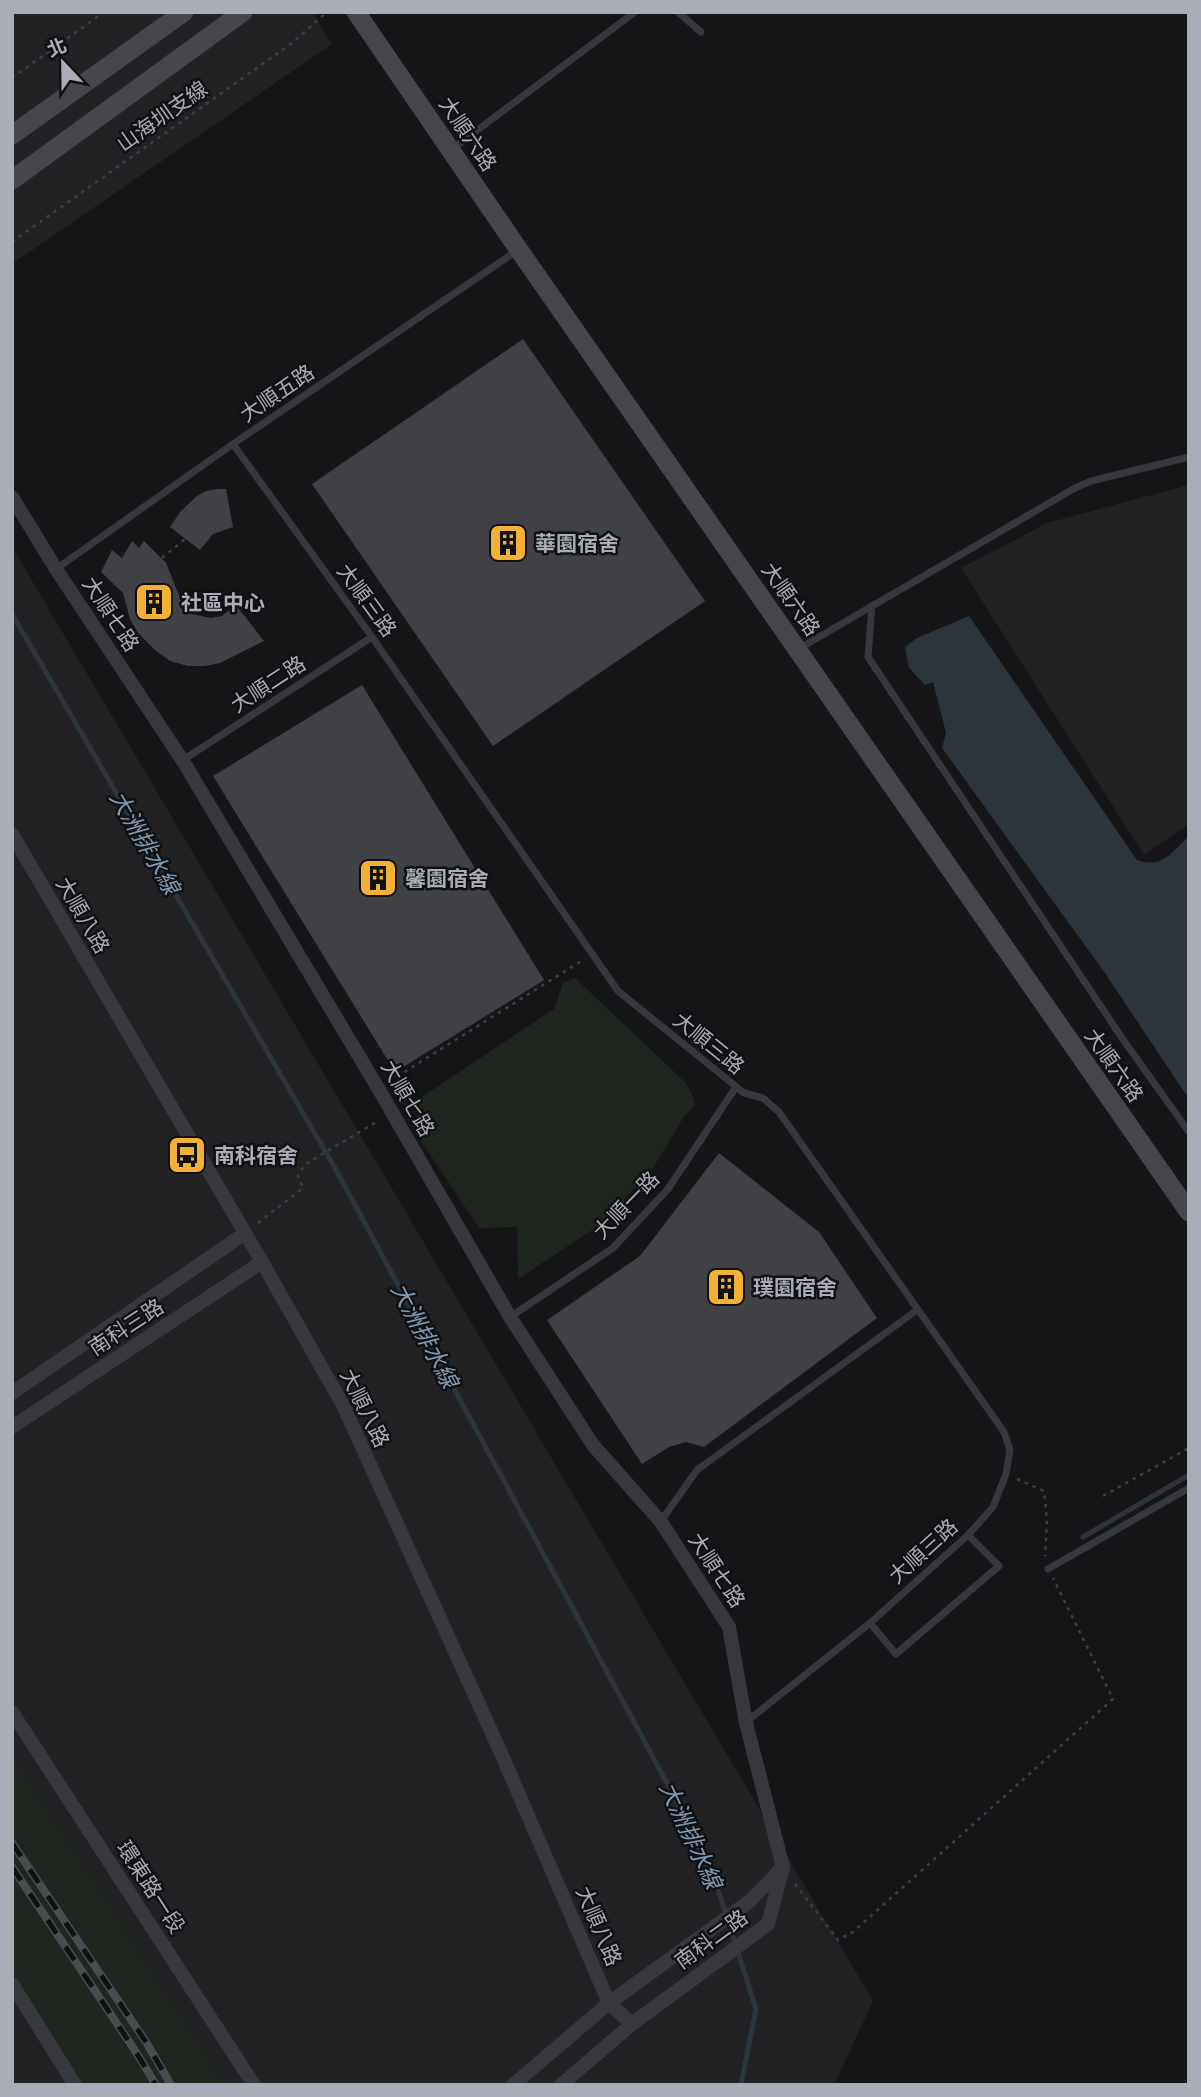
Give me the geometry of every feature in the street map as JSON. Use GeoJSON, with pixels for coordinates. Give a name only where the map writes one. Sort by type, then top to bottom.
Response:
{"type":"FeatureCollection","features":[{"type":"Feature","properties":{"kind":"street"},"geometry":{"type":"LineString","coordinates":[[12,135],[184,12]]}},
{"type":"Feature","properties":{"kind":"street"},"geometry":{"type":"LineString","coordinates":[[12,180],[243,12]]}},
{"type":"Feature","properties":{"kind":"street","name":"大順六路"},"geometry":{"type":"LineString","coordinates":[[356,12],[1189,1212]]}},
{"type":"Feature","properties":{"kind":"street","name":"大順七路"},"geometry":{"type":"LineString","coordinates":[[12,498],[183,761],[378,1088],[510,1317],[593,1445],[661,1522],[729,1627],[746,1723],[783,1867]]}},
{"type":"Feature","properties":{"kind":"street","name":"大順八路"},"geometry":{"type":"LineString","coordinates":[[12,834],[343,1405],[501,1753],[609,2003],[632,2024]]}},
{"type":"Feature","properties":{"kind":"street","name":"南科三路"},"geometry":{"type":"LineString","coordinates":[[12,1393],[244,1234]]}},
{"type":"Feature","properties":{"kind":"street","name":"南科三路"},"geometry":{"type":"LineString","coordinates":[[12,1427],[262,1262]]}},
{"type":"Feature","properties":{"kind":"street","name":"環東路一段"},"geometry":{"type":"LineString","coordinates":[[12,1712],[254,2085]]}},
{"type":"Feature","properties":{"kind":"street","name":"南科二路"},"geometry":{"type":"LineString","coordinates":[[513,2085],[609,2003],[750,1901],[783,1867]]}},
{"type":"Feature","properties":{"kind":"street","name":"南科二路"},"geometry":{"type":"LineString","coordinates":[[561,2085],[632,2024],[768,1924],[783,1867]]}},
{"type":"Feature","properties":{"kind":"street"},"geometry":{"type":"LineString","coordinates":[[12,1984],[75,2085]]}},
{"type":"Feature","properties":{"kind":"lane"},"geometry":{"type":"LineString","coordinates":[[451,150],[635,12]]}},
{"type":"Feature","properties":{"kind":"lane"},"geometry":{"type":"LineString","coordinates":[[678,12],[701,32]]}},
{"type":"Feature","properties":{"kind":"lane","name":"大順五路"},"geometry":{"type":"LineString","coordinates":[[56,569],[233,444],[519,250]]}},
{"type":"Feature","properties":{"kind":"lane","name":"大順三路"},"geometry":{"type":"LineString","coordinates":[[233,444],[372,637],[618,991],[736,1087],[744,1093],[763,1098],[779,1112],[1004,1432],[1010,1450],[1006,1474],[993,1507],[968,1535],[870,1623],[746,1723]]}},
{"type":"Feature","properties":{"kind":"lane"},"geometry":{"type":"LineString","coordinates":[[798,649],[1075,488],[1091,481],[1189,457]]}},
{"type":"Feature","properties":{"kind":"lane"},"geometry":{"type":"LineString","coordinates":[[872,607],[867,657],[1114,1026],[1189,1132]]}},
{"type":"Feature","properties":{"kind":"lane","name":"大順二路"},"geometry":{"type":"LineString","coordinates":[[183,761],[372,637]]}},
{"type":"Feature","properties":{"kind":"lane","name":"大順一路"},"geometry":{"type":"LineString","coordinates":[[510,1317],[613,1248],[668,1189],[736,1087]]}},
{"type":"Feature","properties":{"kind":"lane"},"geometry":{"type":"LineString","coordinates":[[661,1522],[697,1470],[917,1310]]}},
{"type":"Feature","properties":{"kind":"lane"},"geometry":{"type":"LineString","coordinates":[[1048,1569],[1189,1488]]}},
{"type":"Feature","properties":{"kind":"lane"},"geometry":{"type":"LineString","coordinates":[[870,1623],[896,1654],[999,1566],[968,1535]]}},
{"type":"Feature","properties":{"kind":"path"},"geometry":{"type":"LineString","coordinates":[[12,78],[104,12]]}},
{"type":"Feature","properties":{"kind":"path","name":"山海圳支線"},"geometry":{"type":"LineString","coordinates":[[12,242],[292,43],[327,12]]}},
{"type":"Feature","properties":{"kind":"path"},"geometry":{"type":"LineString","coordinates":[[162,558],[185,539]]}},
{"type":"Feature","properties":{"kind":"path"},"geometry":{"type":"LineString","coordinates":[[378,1088],[593,954]]}},
{"type":"Feature","properties":{"kind":"path"},"geometry":{"type":"LineString","coordinates":[[244,1234],[303,1188],[298,1177],[304,1165],[377,1121]]}},
{"type":"Feature","properties":{"kind":"path"},"geometry":{"type":"LineString","coordinates":[[1103,1496],[1189,1448]]}},
{"type":"Feature","properties":{"kind":"path"},"geometry":{"type":"LineString","coordinates":[[783,1867],[838,1940],[853,1932],[1113,1699],[1044,1562],[1047,1520],[1044,1491],[1006,1474]]}},
{"type":"Feature","properties":{"kind":"shaded area"},"geometry":{"type":"Polygon","coordinates":[[[12,12],[312,12],[332,44],[12,264],[12,12]]]}},
{"type":"Feature","properties":{"kind":"shaded area"},"geometry":{"type":"Polygon","coordinates":[[[1189,485],[1189,824],[1144,855],[961,568],[1047,523],[1189,485]]]}},
{"type":"Feature","properties":{"kind":"shaded area"},"geometry":{"type":"Polygon","coordinates":[[[12,547],[873,2001],[834,2085],[12,2085],[12,547]]]}},
{"type":"Feature","properties":{"kind":"shaded area"},"geometry":{"type":"Polygon","coordinates":[[[969,616],[1137,860],[1160,861],[1189,836],[1189,1099],[1105,973],[942,748],[946,733],[933,682],[925,685],[909,668],[905,647],[917,638],[969,616]]]}},
{"type":"Feature","properties":{"kind":"shaded area"},"geometry":{"type":"Polygon","coordinates":[[[575,978],[685,1082],[695,1105],[685,1115],[653,1168],[600,1225],[518,1279],[517,1227],[479,1228],[413,1129],[422,1097],[554,1009],[563,983],[575,978]]]}},
{"type":"Feature","properties":{"kind":"shaded area"},"geometry":{"type":"Polygon","coordinates":[[[12,1754],[226,2085],[81,2085],[12,1973],[12,1754]]]}},
{"type":"Feature","properties":{"kind":"building","name":"華園宿舍"},"geometry":{"type":"Polygon","coordinates":[[[523,339],[705,601],[493,746],[312,484],[523,339]]]}},
{"type":"Feature","properties":{"kind":"building"},"geometry":{"type":"Polygon","coordinates":[[[217,489],[226,489],[233,527],[213,534],[200,550],[170,527],[181,511],[197,496],[217,489]]]}},
{"type":"Feature","properties":{"kind":"building","name":"社區中心"},"geometry":{"type":"Polygon","coordinates":[[[132,541],[139,548],[144,541],[166,563],[184,608],[192,614],[211,618],[222,616],[236,605],[264,641],[220,663],[205,666],[188,666],[170,661],[156,651],[138,633],[130,619],[123,593],[101,572],[112,550],[122,558],[132,541]]]}},
{"type":"Feature","properties":{"kind":"building","name":"馨園宿舍"},"geometry":{"type":"Polygon","coordinates":[[[362,685],[544,980],[395,1072],[213,776],[362,685]]]}},
{"type":"Feature","properties":{"kind":"building","name":"璞園宿舍"},"geometry":{"type":"Polygon","coordinates":[[[719,1153],[819,1232],[877,1318],[704,1447],[686,1442],[669,1447],[642,1464],[547,1320],[640,1256],[719,1153]]]}},
{"type":"Feature","properties":{"kind":"waterway","name":"大洲排水線"},"geometry":{"type":"LineString","coordinates":[[12,614],[335,1168],[667,1783],[716,1883],[756,2009],[741,2085]]}},
{"type":"Feature","properties":{"kind":"waterway"},"geometry":{"type":"LineString","coordinates":[[1083,1537],[1189,1475]]}},
{"type":"Feature","properties":{"kind":"railway"},"geometry":{"type":"LineString","coordinates":[[12,1843],[146,2042],[171,2085]]}},
{"type":"Feature","properties":{"kind":"railway"},"geometry":{"type":"LineString","coordinates":[[12,1867],[156,2085]]}},
{"type":"Feature","properties":{"kind":"place","name":"華園宿舍"},"geometry":{"type":"Point","coordinates":[508,543]}},
{"type":"Feature","properties":{"kind":"place","name":"社區中心"},"geometry":{"type":"Point","coordinates":[154,602]}},
{"type":"Feature","properties":{"kind":"place","name":"馨園宿舍"},"geometry":{"type":"Point","coordinates":[378,878]}},
{"type":"Feature","properties":{"kind":"place","name":"南科宿舍"},"geometry":{"type":"Point","coordinates":[187,1155]}},
{"type":"Feature","properties":{"kind":"place","name":"璞園宿舍"},"geometry":{"type":"Point","coordinates":[726,1287]}}]}
